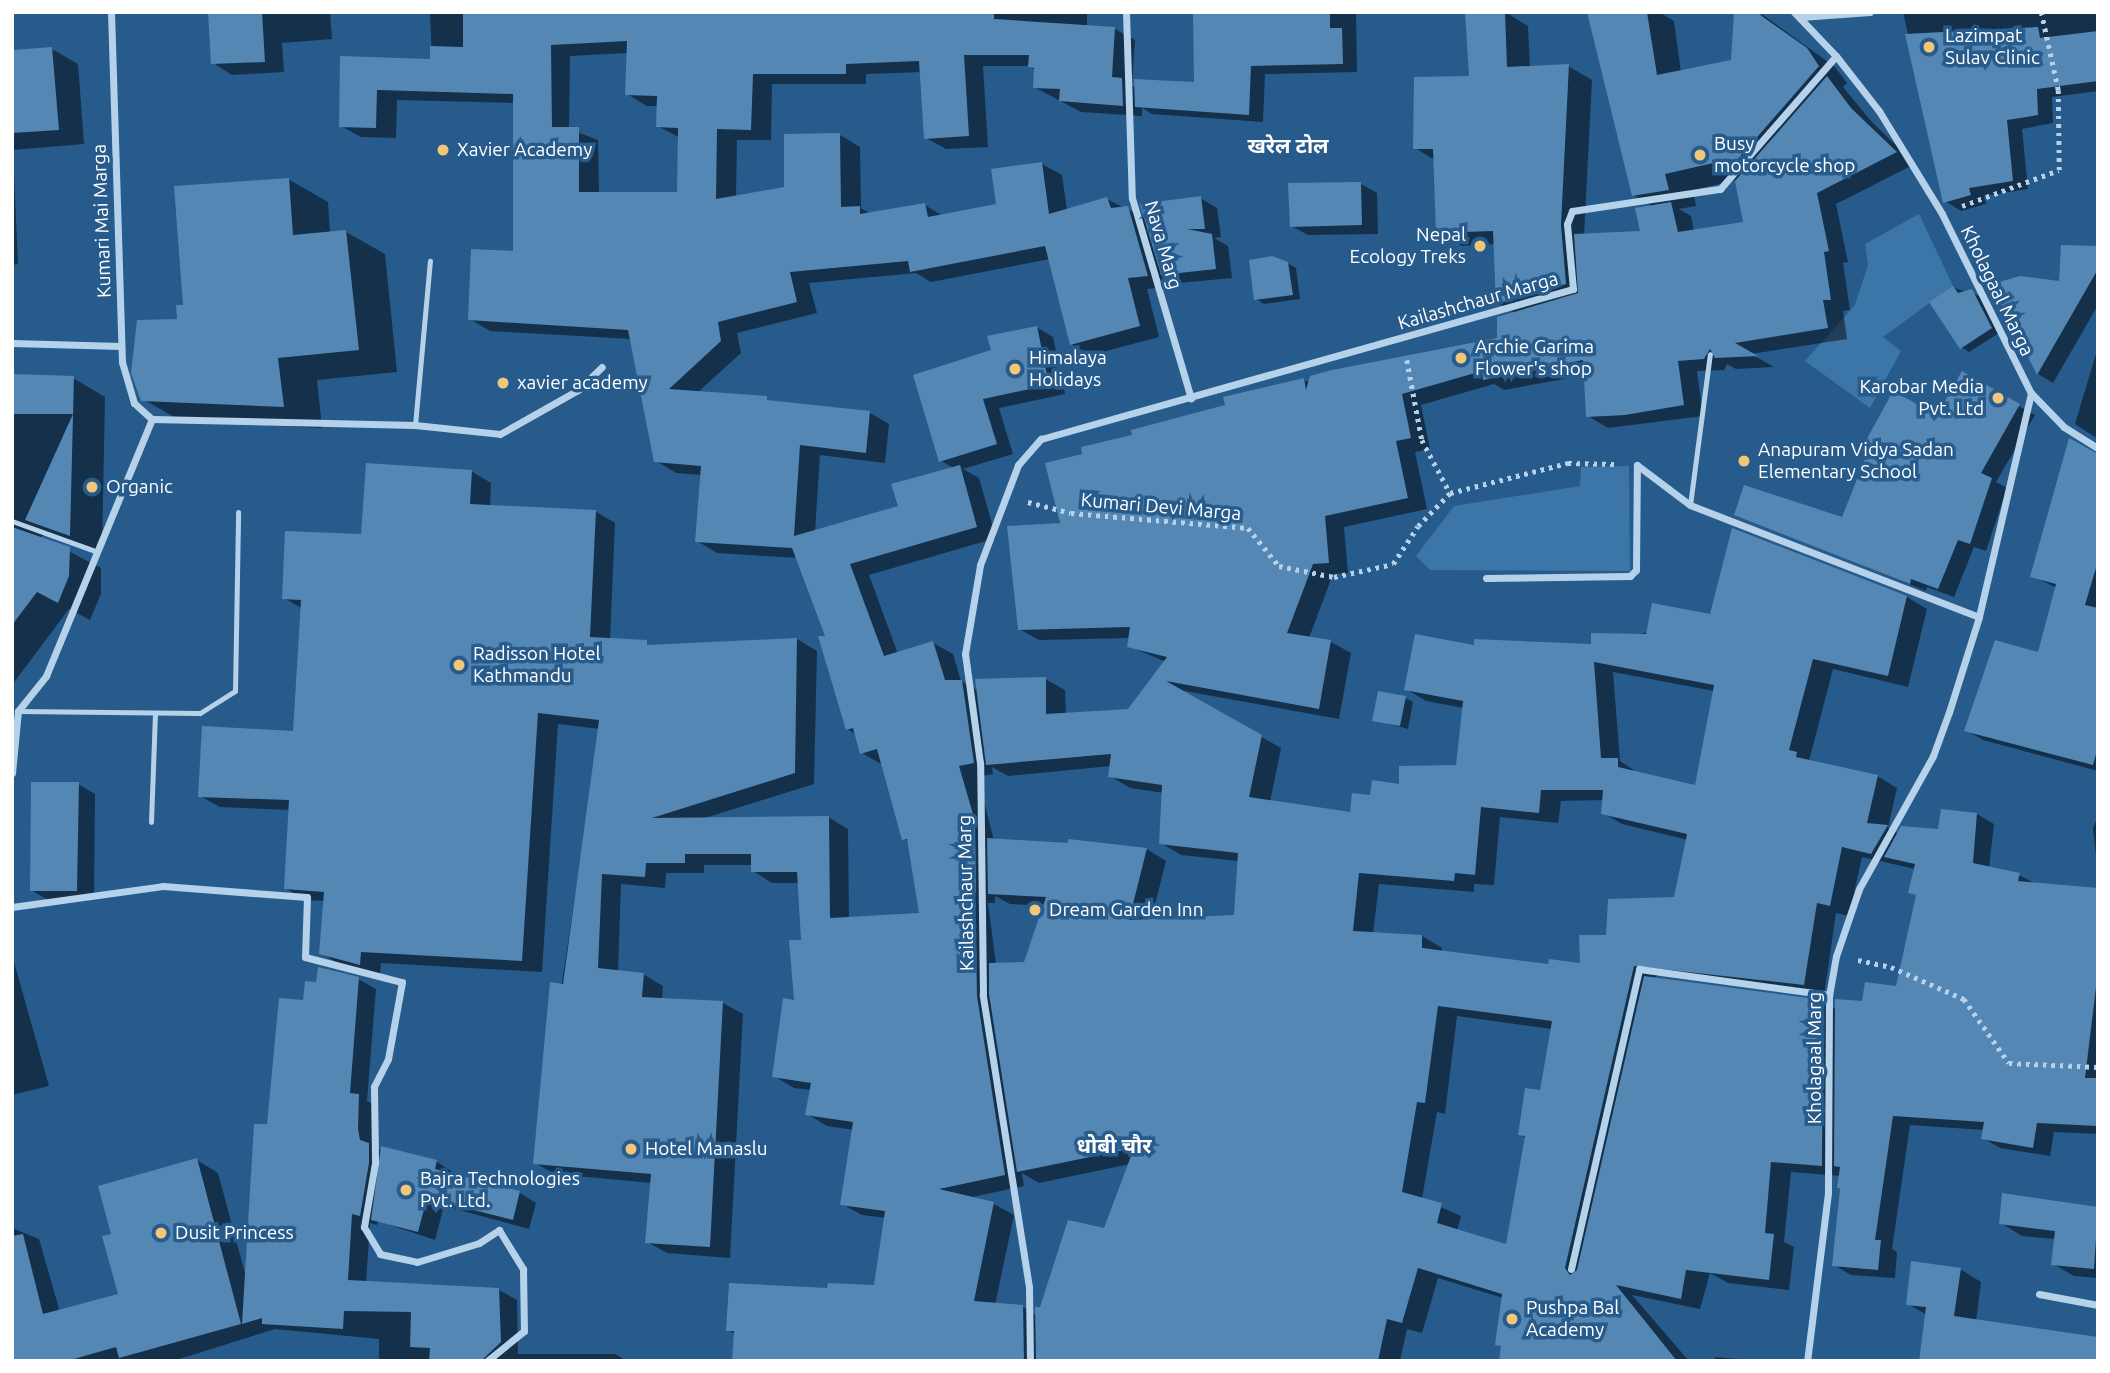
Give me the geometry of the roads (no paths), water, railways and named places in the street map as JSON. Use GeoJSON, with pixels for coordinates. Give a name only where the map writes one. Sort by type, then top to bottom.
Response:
{"type":"FeatureCollection","features":[{"type":"Feature","properties":{"kind":"street","name":"Kumari Mai Marga"},"geometry":{"type":"LineString","coordinates":[[111,12],[121,346],[134,403],[152,419]]}},
{"type":"Feature","properties":{"kind":"street","name":"Nava Marg"},"geometry":{"type":"LineString","coordinates":[[1126,12],[1132,198],[1192,399]]}},
{"type":"Feature","properties":{"kind":"street"},"geometry":{"type":"LineString","coordinates":[[1798,14],[1870,12]]}},
{"type":"Feature","properties":{"kind":"street","name":"Kholagaal Marga"},"geometry":{"type":"LineString","coordinates":[[1798,14],[1836,56],[1879,111],[1942,214],[2031,393],[2064,427],[2098,448]]}},
{"type":"Feature","properties":{"kind":"street","name":"Kailashchaur Marga"},"geometry":{"type":"LineString","coordinates":[[1041,439],[1192,399],[1573,289],[1567,224],[1572,211],[1720,189],[1836,56]]}},
{"type":"Feature","properties":{"kind":"street"},"geometry":{"type":"LineString","coordinates":[[12,344],[121,346]]}},
{"type":"Feature","properties":{"kind":"street"},"geometry":{"type":"LineString","coordinates":[[12,773],[15,711],[46,676],[152,419],[415,425],[500,434],[578,390],[602,367]]}},
{"type":"Feature","properties":{"kind":"street"},"geometry":{"type":"LineString","coordinates":[[1486,578],[1630,576],[1636,570],[1637,465],[1690,505],[1979,617],[2031,393]]}},
{"type":"Feature","properties":{"kind":"street","name":"Kailashchaur Marg"},"geometry":{"type":"LineString","coordinates":[[1030,1361],[1029,1287],[983,995],[980,763],[965,654],[980,565],[1004,495],[1018,465],[1041,439]]}},
{"type":"Feature","properties":{"kind":"street","name":"Kholagaal Marg"},"geometry":{"type":"LineString","coordinates":[[1807,1361],[1828,1193],[1829,995],[1836,956],[1859,889],[1933,756],[1979,617]]}},
{"type":"Feature","properties":{"kind":"street"},"geometry":{"type":"LineString","coordinates":[[12,907],[163,886],[307,897],[305,957],[402,982],[388,1059],[374,1087],[375,1163],[364,1227],[380,1254],[417,1262],[479,1243],[499,1230],[523,1269],[524,1331],[488,1361]]}},
{"type":"Feature","properties":{"kind":"street"},"geometry":{"type":"LineString","coordinates":[[1571,1269],[1639,969],[1829,995]]}},
{"type":"Feature","properties":{"kind":"street"},"geometry":{"type":"LineString","coordinates":[[2039,1294],[2098,1305]]}},
{"type":"Feature","properties":{"kind":"lane"},"geometry":{"type":"LineString","coordinates":[[415,425],[430,261]]}},
{"type":"Feature","properties":{"kind":"lane"},"geometry":{"type":"LineString","coordinates":[[1690,505],[1710,354]]}},
{"type":"Feature","properties":{"kind":"lane"},"geometry":{"type":"LineString","coordinates":[[15,711],[155,715],[200,713],[235,691],[238,512]]}},
{"type":"Feature","properties":{"kind":"lane"},"geometry":{"type":"LineString","coordinates":[[12,521],[98,552]]}},
{"type":"Feature","properties":{"kind":"lane"},"geometry":{"type":"LineString","coordinates":[[151,822],[155,715]]}},
{"type":"Feature","properties":{"kind":"place","name":"Lazimpat Sulav Clinic"},"geometry":{"type":"Point","coordinates":[1929,47]}},
{"type":"Feature","properties":{"kind":"place","name":"Xavier Academy"},"geometry":{"type":"Point","coordinates":[443,150]}},
{"type":"Feature","properties":{"kind":"place","name":"Busy motorcycle shop"},"geometry":{"type":"Point","coordinates":[1700,155]}},
{"type":"Feature","properties":{"kind":"place","name":"Nepal Ecology Treks"},"geometry":{"type":"Point","coordinates":[1480,246]}},
{"type":"Feature","properties":{"kind":"place","name":"Archie Garima Flower's shop"},"geometry":{"type":"Point","coordinates":[1461,358]}},
{"type":"Feature","properties":{"kind":"place","name":"Himalaya Holidays"},"geometry":{"type":"Point","coordinates":[1015,369]}},
{"type":"Feature","properties":{"kind":"place","name":"xavier academy"},"geometry":{"type":"Point","coordinates":[503,383]}},
{"type":"Feature","properties":{"kind":"place","name":"Karobar Media Pvt. Ltd"},"geometry":{"type":"Point","coordinates":[1998,398]}},
{"type":"Feature","properties":{"kind":"place","name":"Anapuram Vidya Sadan Elementary School"},"geometry":{"type":"Point","coordinates":[1744,461]}},
{"type":"Feature","properties":{"kind":"place","name":"Organic"},"geometry":{"type":"Point","coordinates":[92,487]}},
{"type":"Feature","properties":{"kind":"place","name":"Radisson Hotel Kathmandu"},"geometry":{"type":"Point","coordinates":[459,665]}},
{"type":"Feature","properties":{"kind":"place","name":"Dream Garden Inn"},"geometry":{"type":"Point","coordinates":[1035,910]}},
{"type":"Feature","properties":{"kind":"place","name":"Hotel Manaslu"},"geometry":{"type":"Point","coordinates":[631,1149]}},
{"type":"Feature","properties":{"kind":"place","name":"Bajra Technologies Pvt. Ltd."},"geometry":{"type":"Point","coordinates":[406,1190]}},
{"type":"Feature","properties":{"kind":"place","name":"Dusit Princess"},"geometry":{"type":"Point","coordinates":[161,1233]}},
{"type":"Feature","properties":{"kind":"place","name":"Pushpa Bal Academy"},"geometry":{"type":"Point","coordinates":[1512,1319]}},
{"type":"Feature","properties":{"kind":"district","name":"खरेल टोल"},"geometry":{"type":"Point","coordinates":[1288,145]}},
{"type":"Feature","properties":{"kind":"district","name":"धोबी चौर"},"geometry":{"type":"Point","coordinates":[1114,1145]}}]}
